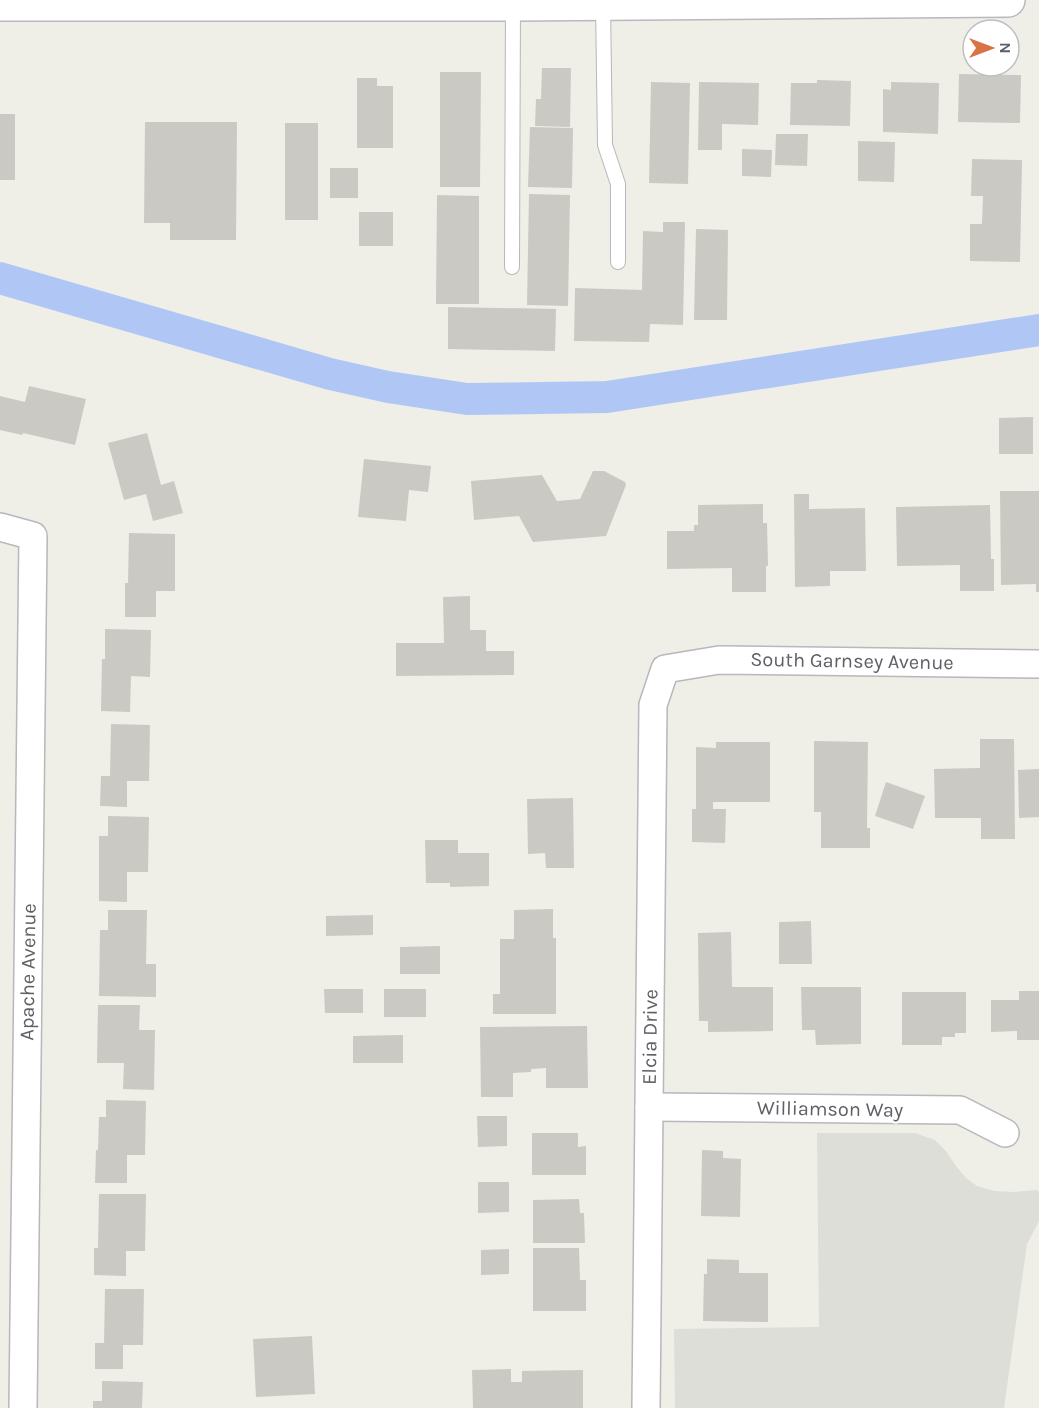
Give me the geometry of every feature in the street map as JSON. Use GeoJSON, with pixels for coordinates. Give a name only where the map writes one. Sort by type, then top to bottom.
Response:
{"type":"FeatureCollection","features":[{"type":"Feature","properties":{"kind":"street"},"geometry":{"type":"LineString","coordinates":[[0,4],[250,2],[513,4],[1008,0]]}},
{"type":"Feature","properties":{"kind":"street","name":"Apache Avenue"},"geometry":{"type":"LineString","coordinates":[[0,527],[33,536],[23,1408]]}},
{"type":"Feature","properties":{"kind":"street","name":"South Garnsey Avenue"},"geometry":{"type":"LineString","coordinates":[[665,669],[719,660],[1039,664]]}},
{"type":"Feature","properties":{"kind":"street","name":"Elcia Drive"},"geometry":{"type":"LineString","coordinates":[[646,1408],[653,705],[665,669]]}},
{"type":"Feature","properties":{"kind":"street","name":"Williamson Way"},"geometry":{"type":"LineString","coordinates":[[649,1107],[960,1110],[1005,1133]]}},
{"type":"Feature","properties":{"kind":"lane"},"geometry":{"type":"LineString","coordinates":[[603,3],[605,145],[618,184],[618,262]]}},
{"type":"Feature","properties":{"kind":"lane"},"geometry":{"type":"LineString","coordinates":[[513,4],[513,267]]}},
{"type":"Feature","properties":{"kind":"shaded area"},"geometry":{"type":"Polygon","coordinates":[[[817,1133],[915,1133],[935,1140],[966,1178],[977,1186],[994,1191],[1037,1190],[1039,1192],[1039,1221],[1027,1244],[1004,1408],[675,1408],[674,1329],[819,1327],[817,1133]]]}},
{"type":"Feature","properties":{"kind":"building"},"geometry":{"type":"Polygon","coordinates":[[[542,68],[571,68],[570,127],[535,126],[536,99],[541,99],[542,68]]]}},
{"type":"Feature","properties":{"kind":"building"},"geometry":{"type":"Polygon","coordinates":[[[440,72],[481,72],[480,187],[440,187],[440,72]]]}},
{"type":"Feature","properties":{"kind":"building"},"geometry":{"type":"Polygon","coordinates":[[[959,74],[961,78],[1021,78],[1020,123],[958,122],[959,74]]]}},
{"type":"Feature","properties":{"kind":"building"},"geometry":{"type":"Polygon","coordinates":[[[357,78],[377,78],[377,86],[393,86],[393,148],[357,148],[357,78]]]}},
{"type":"Feature","properties":{"kind":"building"},"geometry":{"type":"Polygon","coordinates":[[[817,80],[851,81],[850,126],[790,125],[791,83],[817,83],[817,80]]]}},
{"type":"Feature","properties":{"kind":"building"},"geometry":{"type":"Polygon","coordinates":[[[651,82],[690,83],[688,184],[649,183],[651,82]]]}},
{"type":"Feature","properties":{"kind":"building"},"geometry":{"type":"Polygon","coordinates":[[[699,82],[759,83],[758,125],[722,124],[722,150],[698,150],[699,82]]]}},
{"type":"Feature","properties":{"kind":"building"},"geometry":{"type":"Polygon","coordinates":[[[891,82],[939,83],[938,134],[883,132],[883,89],[891,90],[891,82]]]}},
{"type":"Feature","properties":{"kind":"building"},"geometry":{"type":"Polygon","coordinates":[[[0,114],[15,114],[15,180],[0,180],[0,114]]]}},
{"type":"Feature","properties":{"kind":"building"},"geometry":{"type":"Polygon","coordinates":[[[145,122],[237,122],[236,240],[170,240],[170,223],[144,223],[145,122]]]}},
{"type":"Feature","properties":{"kind":"building"},"geometry":{"type":"Polygon","coordinates":[[[285,123],[318,123],[318,220],[285,220],[285,123]]]}},
{"type":"Feature","properties":{"kind":"building"},"geometry":{"type":"Polygon","coordinates":[[[530,127],[573,128],[572,188],[528,187],[530,127]]]}},
{"type":"Feature","properties":{"kind":"building"},"geometry":{"type":"Polygon","coordinates":[[[776,134],[808,134],[807,166],[775,165],[776,134]]]}},
{"type":"Feature","properties":{"kind":"building"},"geometry":{"type":"Polygon","coordinates":[[[858,141],[895,142],[894,182],[858,181],[858,141]]]}},
{"type":"Feature","properties":{"kind":"building"},"geometry":{"type":"Polygon","coordinates":[[[742,149],[772,150],[771,177],[742,176],[742,149]]]}},
{"type":"Feature","properties":{"kind":"building"},"geometry":{"type":"Polygon","coordinates":[[[972,159],[1022,160],[1020,262],[970,261],[970,224],[982,224],[983,196],[971,196],[972,159]]]}},
{"type":"Feature","properties":{"kind":"building"},"geometry":{"type":"Polygon","coordinates":[[[330,168],[358,168],[358,198],[330,198],[330,168]]]}},
{"type":"Feature","properties":{"kind":"building"},"geometry":{"type":"Polygon","coordinates":[[[529,194],[570,195],[568,306],[527,305],[529,194]]]}},
{"type":"Feature","properties":{"kind":"building"},"geometry":{"type":"Polygon","coordinates":[[[437,195],[479,196],[479,304],[436,304],[437,195]]]}},
{"type":"Feature","properties":{"kind":"building"},"geometry":{"type":"Polygon","coordinates":[[[359,212],[393,212],[393,246],[359,246],[359,212]]]}},
{"type":"Feature","properties":{"kind":"building"},"geometry":{"type":"Polygon","coordinates":[[[663,222],[685,222],[683,325],[650,324],[649,342],[574,341],[575,288],[642,290],[643,231],[663,232],[663,222]]]}},
{"type":"Feature","properties":{"kind":"building"},"geometry":{"type":"Polygon","coordinates":[[[696,229],[728,230],[727,320],[694,320],[696,229]]]}},
{"type":"Feature","properties":{"kind":"building"},"geometry":{"type":"Polygon","coordinates":[[[448,307],[556,309],[555,351],[448,349],[448,307]]]}},
{"type":"Feature","properties":{"kind":"building"},"geometry":{"type":"Polygon","coordinates":[[[29,386],[86,399],[75,445],[0,430],[0,396],[25,402],[29,386]]]}},
{"type":"Feature","properties":{"kind":"building"},"geometry":{"type":"Polygon","coordinates":[[[1033,417],[1033,454],[999,454],[999,418],[1033,417]]]}},
{"type":"Feature","properties":{"kind":"building"},"geometry":{"type":"Polygon","coordinates":[[[147,433],[161,485],[174,481],[183,513],[153,521],[146,494],[124,500],[108,443],[147,433]]]}},
{"type":"Feature","properties":{"kind":"building"},"geometry":{"type":"Polygon","coordinates":[[[364,459],[431,466],[428,492],[409,490],[406,521],[358,517],[364,459]]]}},
{"type":"Feature","properties":{"kind":"building"},"geometry":{"type":"Polygon","coordinates":[[[593,471],[604,471],[625,482],[626,485],[606,536],[533,542],[519,516],[474,520],[471,481],[542,475],[557,501],[580,499],[593,471]]]}},
{"type":"Feature","properties":{"kind":"building"},"geometry":{"type":"Polygon","coordinates":[[[1000,491],[1039,491],[1039,592],[1036,592],[1036,584],[1001,585],[1000,491]]]}},
{"type":"Feature","properties":{"kind":"building"},"geometry":{"type":"Polygon","coordinates":[[[794,494],[809,494],[809,509],[865,508],[866,571],[830,571],[830,586],[795,587],[794,494]]]}},
{"type":"Feature","properties":{"kind":"building"},"geometry":{"type":"Polygon","coordinates":[[[763,504],[763,523],[767,523],[766,592],[732,592],[732,568],[667,569],[667,531],[694,531],[694,525],[698,525],[698,505],[763,504]]]}},
{"type":"Feature","properties":{"kind":"building"},"geometry":{"type":"Polygon","coordinates":[[[990,505],[994,591],[960,591],[960,565],[897,566],[896,507],[990,505]]]}},
{"type":"Feature","properties":{"kind":"building"},"geometry":{"type":"Polygon","coordinates":[[[129,533],[175,534],[175,591],[156,591],[156,617],[125,617],[129,533]]]}},
{"type":"Feature","properties":{"kind":"building"},"geometry":{"type":"Polygon","coordinates":[[[470,596],[470,630],[486,630],[486,651],[514,651],[514,675],[396,676],[396,643],[444,643],[443,597],[470,596]]]}},
{"type":"Feature","properties":{"kind":"building"},"geometry":{"type":"Polygon","coordinates":[[[105,629],[151,630],[150,677],[131,676],[130,712],[101,711],[105,629]]]}},
{"type":"Feature","properties":{"kind":"building"},"geometry":{"type":"Polygon","coordinates":[[[111,724],[150,725],[149,781],[127,781],[127,807],[100,806],[101,776],[110,776],[111,724]]]}},
{"type":"Feature","properties":{"kind":"building"},"geometry":{"type":"Polygon","coordinates":[[[980,739],[1014,739],[1015,839],[981,839],[981,818],[935,818],[934,769],[980,768],[980,739]]]}},
{"type":"Feature","properties":{"kind":"building"},"geometry":{"type":"Polygon","coordinates":[[[814,741],[868,742],[867,828],[870,828],[870,848],[821,848],[821,812],[814,812],[814,741]]]}},
{"type":"Feature","properties":{"kind":"building"},"geometry":{"type":"Polygon","coordinates":[[[716,742],[770,742],[770,802],[713,802],[713,809],[726,809],[725,843],[692,842],[692,809],[696,809],[696,747],[716,748],[716,742]]]}},
{"type":"Feature","properties":{"kind":"building"},"geometry":{"type":"Polygon","coordinates":[[[1039,769],[1039,817],[1019,818],[1018,770],[1039,769]]]}},
{"type":"Feature","properties":{"kind":"building"},"geometry":{"type":"Polygon","coordinates":[[[886,782],[925,796],[913,829],[875,816],[886,782]]]}},
{"type":"Feature","properties":{"kind":"building"},"geometry":{"type":"Polygon","coordinates":[[[573,798],[574,868],[546,868],[545,853],[528,854],[527,799],[573,798]]]}},
{"type":"Feature","properties":{"kind":"building"},"geometry":{"type":"Polygon","coordinates":[[[108,816],[149,817],[148,872],[127,872],[127,902],[99,901],[99,836],[108,836],[108,816]]]}},
{"type":"Feature","properties":{"kind":"building"},"geometry":{"type":"Polygon","coordinates":[[[425,840],[458,840],[458,853],[489,853],[489,886],[450,887],[450,883],[426,883],[425,840]]]}},
{"type":"Feature","properties":{"kind":"building"},"geometry":{"type":"Polygon","coordinates":[[[553,909],[553,938],[556,938],[556,1014],[493,1014],[493,994],[500,994],[500,939],[514,939],[514,910],[553,909]]]}},
{"type":"Feature","properties":{"kind":"building"},"geometry":{"type":"Polygon","coordinates":[[[108,910],[147,910],[146,964],[156,964],[156,997],[99,996],[100,930],[108,930],[108,910]]]}},
{"type":"Feature","properties":{"kind":"building"},"geometry":{"type":"Polygon","coordinates":[[[373,915],[373,935],[326,936],[326,916],[373,915]]]}},
{"type":"Feature","properties":{"kind":"building"},"geometry":{"type":"Polygon","coordinates":[[[811,921],[812,964],[779,964],[779,922],[811,921]]]}},
{"type":"Feature","properties":{"kind":"building"},"geometry":{"type":"Polygon","coordinates":[[[731,932],[732,987],[773,987],[773,1031],[708,1032],[708,1021],[699,1021],[698,933],[731,932]]]}},
{"type":"Feature","properties":{"kind":"building"},"geometry":{"type":"Polygon","coordinates":[[[440,946],[440,974],[400,974],[400,947],[440,946]]]}},
{"type":"Feature","properties":{"kind":"building"},"geometry":{"type":"Polygon","coordinates":[[[801,987],[861,987],[861,1044],[816,1045],[815,1030],[802,1030],[801,987]]]}},
{"type":"Feature","properties":{"kind":"building"},"geometry":{"type":"Polygon","coordinates":[[[324,989],[363,989],[363,1013],[325,1013],[324,989]]]}},
{"type":"Feature","properties":{"kind":"building"},"geometry":{"type":"Polygon","coordinates":[[[384,989],[426,989],[426,1017],[384,1017],[384,989]]]}},
{"type":"Feature","properties":{"kind":"building"},"geometry":{"type":"Polygon","coordinates":[[[1019,991],[1039,991],[1039,1040],[1017,1040],[1017,1031],[991,1032],[991,1000],[1019,1000],[1019,991]]]}},
{"type":"Feature","properties":{"kind":"building"},"geometry":{"type":"Polygon","coordinates":[[[902,992],[966,992],[966,1033],[955,1033],[955,1037],[942,1037],[942,1045],[902,1045],[902,992]]]}},
{"type":"Feature","properties":{"kind":"building"},"geometry":{"type":"Polygon","coordinates":[[[98,1005],[140,1005],[139,1030],[155,1030],[154,1090],[123,1089],[124,1063],[97,1063],[98,1005]]]}},
{"type":"Feature","properties":{"kind":"building"},"geometry":{"type":"Polygon","coordinates":[[[587,1026],[588,1088],[546,1088],[546,1068],[531,1069],[531,1072],[513,1073],[513,1097],[481,1097],[480,1027],[587,1026]]]}},
{"type":"Feature","properties":{"kind":"building"},"geometry":{"type":"Polygon","coordinates":[[[403,1035],[403,1063],[353,1063],[353,1036],[403,1035]]]}},
{"type":"Feature","properties":{"kind":"building"},"geometry":{"type":"Polygon","coordinates":[[[106,1100],[146,1101],[145,1155],[127,1155],[127,1183],[95,1183],[99,1117],[106,1117],[106,1100]]]}},
{"type":"Feature","properties":{"kind":"building"},"geometry":{"type":"Polygon","coordinates":[[[477,1116],[507,1116],[507,1146],[478,1147],[477,1116]]]}},
{"type":"Feature","properties":{"kind":"building"},"geometry":{"type":"Polygon","coordinates":[[[532,1133],[578,1133],[578,1147],[586,1146],[586,1175],[532,1175],[532,1133]]]}},
{"type":"Feature","properties":{"kind":"building"},"geometry":{"type":"Polygon","coordinates":[[[702,1150],[723,1151],[723,1158],[741,1159],[740,1217],[701,1216],[702,1150]]]}},
{"type":"Feature","properties":{"kind":"building"},"geometry":{"type":"Polygon","coordinates":[[[478,1182],[509,1182],[509,1212],[478,1213],[478,1182]]]}},
{"type":"Feature","properties":{"kind":"building"},"geometry":{"type":"Polygon","coordinates":[[[99,1194],[146,1194],[145,1251],[126,1251],[126,1276],[94,1275],[94,1248],[98,1248],[99,1194]]]}},
{"type":"Feature","properties":{"kind":"building"},"geometry":{"type":"Polygon","coordinates":[[[579,1199],[580,1213],[584,1213],[585,1243],[533,1243],[533,1200],[579,1199]]]}},
{"type":"Feature","properties":{"kind":"building"},"geometry":{"type":"Polygon","coordinates":[[[533,1248],[579,1248],[580,1280],[586,1280],[586,1311],[533,1311],[533,1248]]]}},
{"type":"Feature","properties":{"kind":"building"},"geometry":{"type":"Polygon","coordinates":[[[509,1249],[509,1274],[481,1275],[481,1250],[509,1249]]]}},
{"type":"Feature","properties":{"kind":"building"},"geometry":{"type":"Polygon","coordinates":[[[707,1259],[739,1260],[739,1273],[768,1273],[768,1322],[703,1321],[704,1274],[707,1274],[707,1259]]]}},
{"type":"Feature","properties":{"kind":"building"},"geometry":{"type":"Polygon","coordinates":[[[105,1289],[144,1289],[143,1345],[123,1345],[123,1369],[95,1369],[95,1343],[104,1343],[105,1289]]]}},
{"type":"Feature","properties":{"kind":"building"},"geometry":{"type":"Polygon","coordinates":[[[312,1336],[315,1394],[256,1397],[253,1339],[312,1336]]]}},
{"type":"Feature","properties":{"kind":"building"},"geometry":{"type":"Polygon","coordinates":[[[511,1369],[511,1382],[522,1382],[522,1371],[583,1370],[583,1408],[473,1408],[472,1370],[511,1369]]]}},
{"type":"Feature","properties":{"kind":"building"},"geometry":{"type":"Polygon","coordinates":[[[102,1381],[143,1382],[142,1408],[93,1408],[93,1401],[102,1401],[102,1381]]]}},
{"type":"Feature","properties":{"kind":"waterway"},"geometry":{"type":"LineString","coordinates":[[0,278],[330,374],[388,387],[467,399],[607,397],[1039,330]]}}]}
